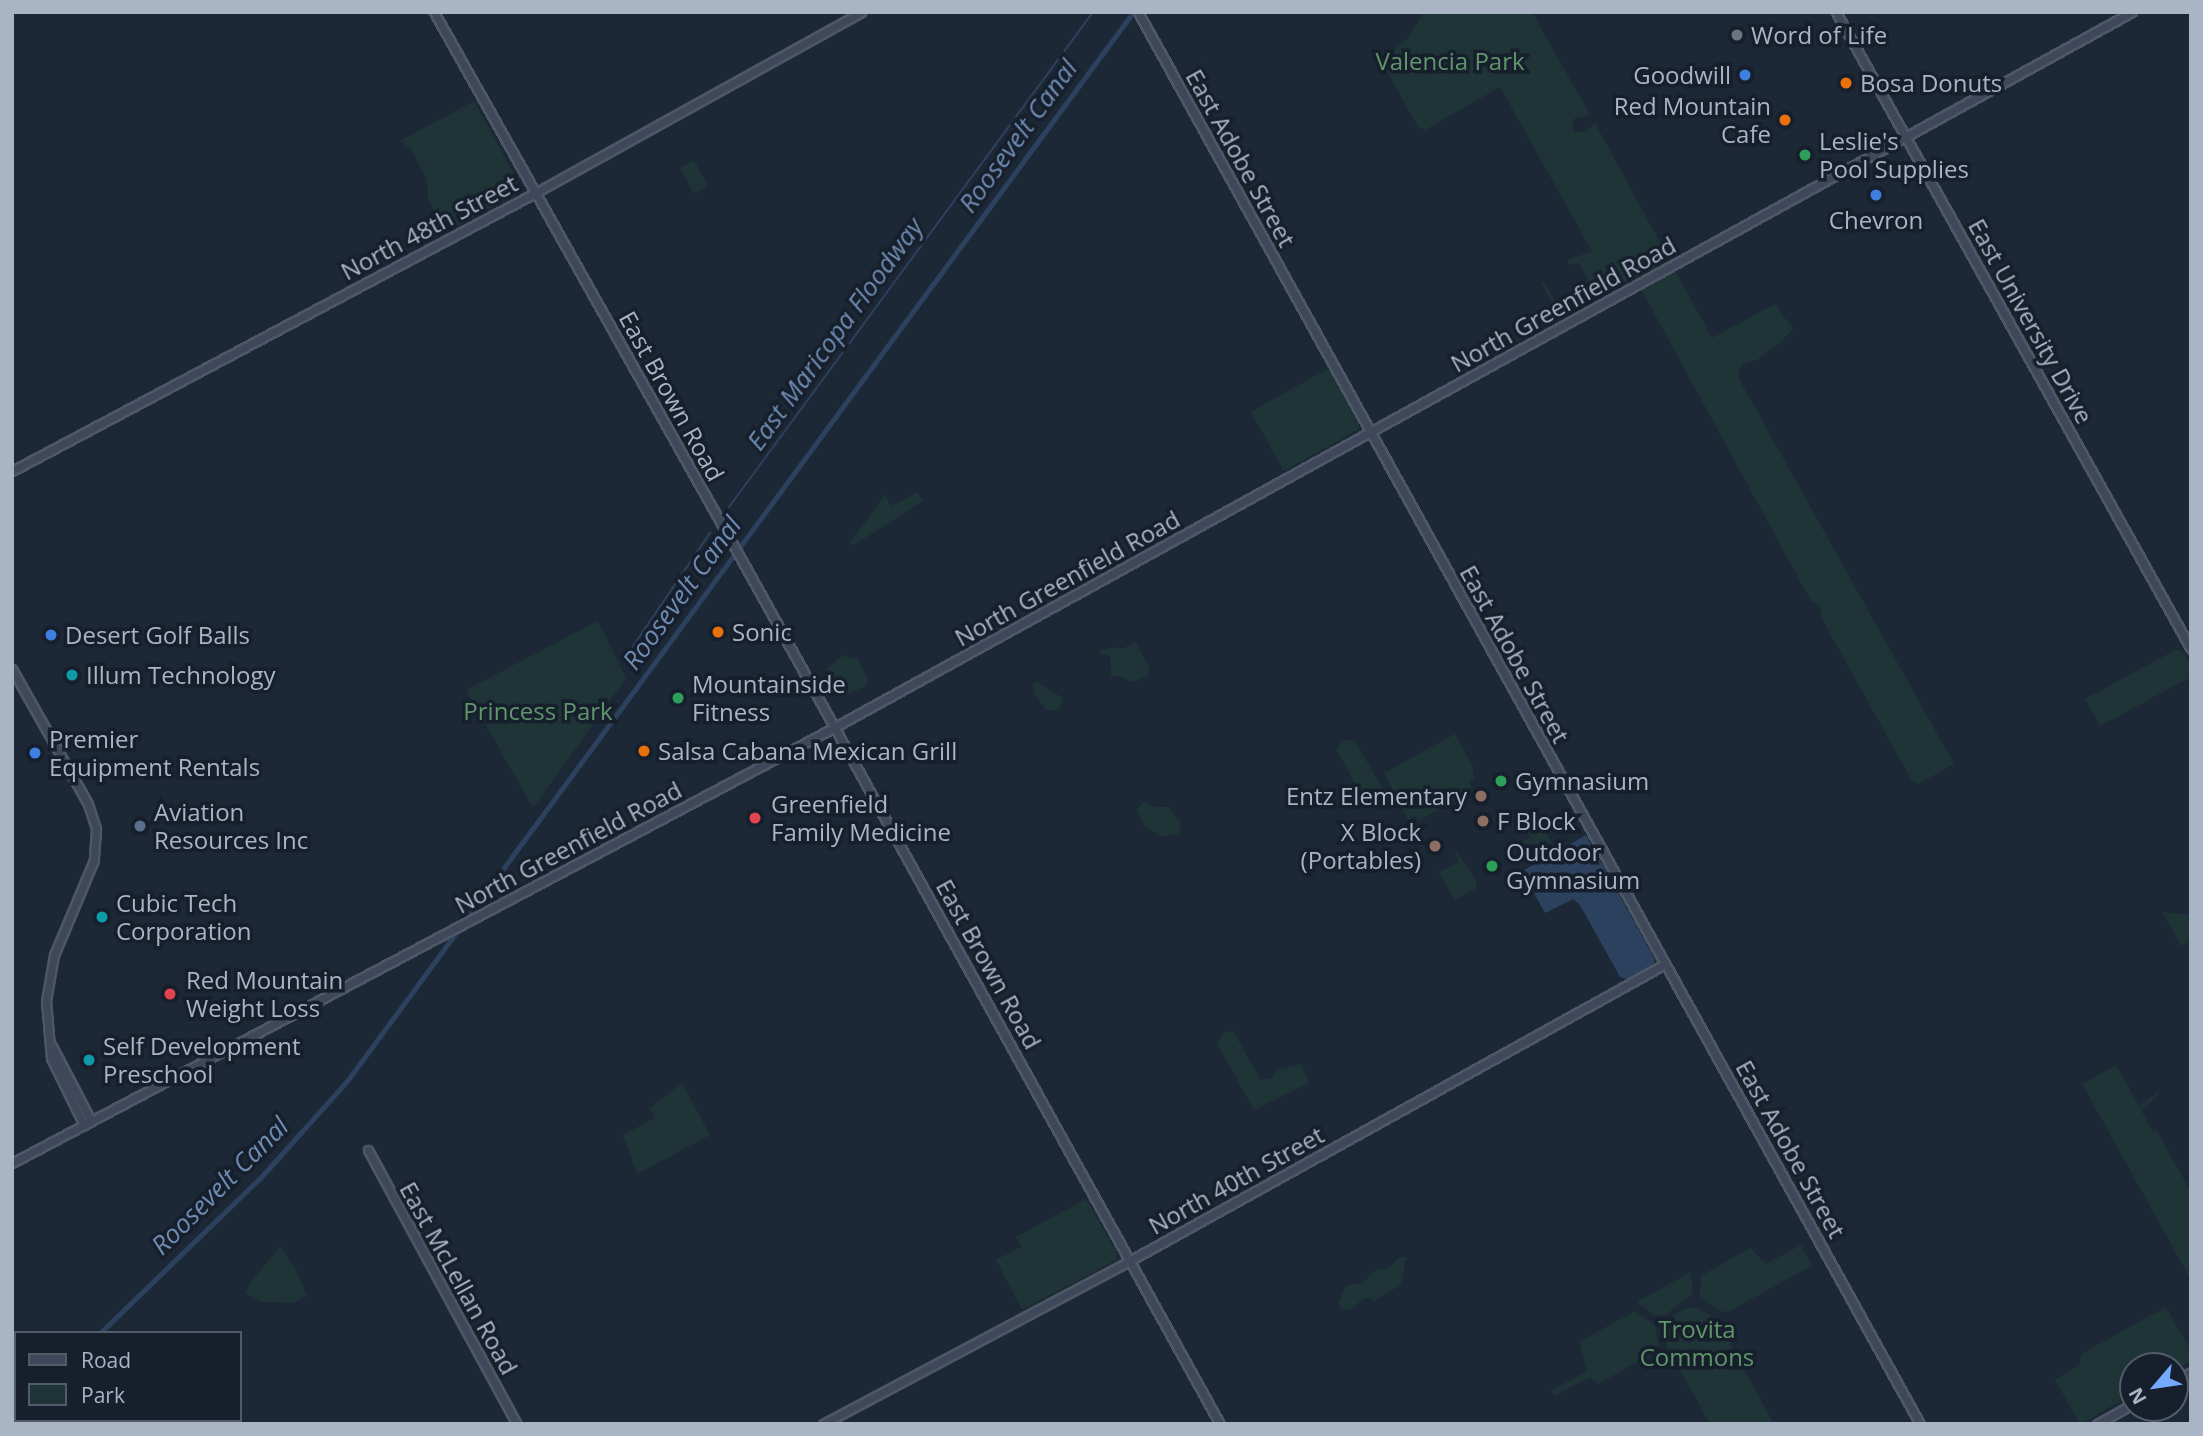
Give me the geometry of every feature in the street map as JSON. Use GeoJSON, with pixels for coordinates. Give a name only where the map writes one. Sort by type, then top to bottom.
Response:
{"type":"FeatureCollection","features":[{"type":"Feature","properties":{"kind":"main road","name":"East Brown Road"},"geometry":{"type":"LineString","coordinates":[[434,12],[835,727],[1220,1424]]}},
{"type":"Feature","properties":{"kind":"main road","name":"North 48th Street"},"geometry":{"type":"LineString","coordinates":[[12,471],[535,192],[861,12]]}},
{"type":"Feature","properties":{"kind":"main road","name":"East University Drive"},"geometry":{"type":"LineString","coordinates":[[1836,12],[2191,649]]}},
{"type":"Feature","properties":{"kind":"main road","name":"North Greenfield Road"},"geometry":{"type":"LineString","coordinates":[[12,1163],[835,727],[2132,12]]}},
{"type":"Feature","properties":{"kind":"main road","name":"East Adobe Street"},"geometry":{"type":"LineString","coordinates":[[1139,13],[1920,1424]]}},
{"type":"Feature","properties":{"kind":"main road"},"geometry":{"type":"LineString","coordinates":[[12,669],[88,804],[96,829],[97,845],[90,875],[50,970],[46,1009],[52,1046],[88,1123]]}},
{"type":"Feature","properties":{"kind":"main road","name":"North 40th Street"},"geometry":{"type":"LineString","coordinates":[[823,1424],[1131,1260],[1665,964]]}},
{"type":"Feature","properties":{"kind":"main road","name":"East McLellan Road"},"geometry":{"type":"LineString","coordinates":[[368,1150],[517,1424]]}},
{"type":"Feature","properties":{"kind":"main road"},"geometry":{"type":"LineString","coordinates":[[2097,1424],[2119,1412]]}},
{"type":"Feature","properties":{"kind":"green space","name":"Valencia Park"},"geometry":{"type":"Polygon","coordinates":[[[1424,12],[1532,12],[1590,115],[1575,118],[1572,125],[1574,131],[1584,133],[1595,123],[1712,338],[1775,304],[1793,329],[1757,360],[1743,364],[1739,370],[1739,379],[1954,764],[1918,784],[1912,781],[1822,619],[1819,605],[1811,601],[1634,276],[1562,314],[1555,311],[1542,283],[1544,281],[1558,307],[1592,288],[1579,263],[1568,265],[1568,260],[1592,251],[1500,87],[1425,130],[1418,127],[1381,61],[1407,39],[1424,12]]]}},
{"type":"Feature","properties":{"kind":"green space"},"geometry":{"type":"Polygon","coordinates":[[[474,101],[521,187],[519,193],[446,232],[428,199],[427,180],[411,149],[400,141],[474,101]]]}},
{"type":"Feature","properties":{"kind":"green space"},"geometry":{"type":"Polygon","coordinates":[[[694,160],[708,186],[694,194],[680,168],[694,160]]]}},
{"type":"Feature","properties":{"kind":"green space"},"geometry":{"type":"Polygon","coordinates":[[[1329,368],[1359,421],[1359,429],[1284,471],[1251,412],[1329,368]]]}},
{"type":"Feature","properties":{"kind":"green space"},"geometry":{"type":"Polygon","coordinates":[[[917,492],[923,501],[854,545],[849,544],[885,495],[891,506],[917,492]]]}},
{"type":"Feature","properties":{"kind":"green space","name":"Princess Park"},"geometry":{"type":"Polygon","coordinates":[[[598,621],[626,678],[533,808],[466,690],[598,621]]]}},
{"type":"Feature","properties":{"kind":"green space"},"geometry":{"type":"Polygon","coordinates":[[[1136,642],[1150,669],[1148,676],[1132,682],[1123,677],[1111,676],[1110,656],[1098,653],[1100,650],[1116,647],[1122,649],[1136,642]]]}},
{"type":"Feature","properties":{"kind":"green space"},"geometry":{"type":"Polygon","coordinates":[[[2175,650],[2182,651],[2191,665],[2191,677],[2100,726],[2085,699],[2175,650]]]}},
{"type":"Feature","properties":{"kind":"green space"},"geometry":{"type":"Polygon","coordinates":[[[843,655],[850,659],[857,658],[868,680],[865,686],[844,696],[827,669],[843,655]]]}},
{"type":"Feature","properties":{"kind":"green space"},"geometry":{"type":"Polygon","coordinates":[[[1036,681],[1063,698],[1059,711],[1046,710],[1035,695],[1033,686],[1036,681]]]}},
{"type":"Feature","properties":{"kind":"green space"},"geometry":{"type":"Polygon","coordinates":[[[1455,734],[1473,767],[1474,779],[1469,782],[1473,791],[1418,821],[1415,815],[1408,819],[1384,773],[1455,734]]]}},
{"type":"Feature","properties":{"kind":"green space"},"geometry":{"type":"Polygon","coordinates":[[[1354,740],[1389,799],[1370,810],[1336,749],[1342,741],[1354,740]]]}},
{"type":"Feature","properties":{"kind":"green space"},"geometry":{"type":"Polygon","coordinates":[[[1145,801],[1155,807],[1168,807],[1181,823],[1178,834],[1164,837],[1144,826],[1137,809],[1145,801]]]}},
{"type":"Feature","properties":{"kind":"green space"},"geometry":{"type":"Polygon","coordinates":[[[1539,820],[1552,843],[1523,859],[1516,846],[1519,848],[1525,845],[1523,841],[1530,837],[1525,828],[1539,820]]]}},
{"type":"Feature","properties":{"kind":"green space"},"geometry":{"type":"Polygon","coordinates":[[[1457,852],[1477,881],[1475,889],[1455,900],[1439,872],[1459,862],[1455,854],[1457,852]]]}},
{"type":"Feature","properties":{"kind":"green space"},"geometry":{"type":"Polygon","coordinates":[[[2162,912],[2191,915],[2191,941],[2181,946],[2162,912]]]}},
{"type":"Feature","properties":{"kind":"green space"},"geometry":{"type":"Polygon","coordinates":[[[1233,1031],[1261,1080],[1271,1078],[1278,1070],[1301,1064],[1309,1083],[1254,1110],[1217,1043],[1224,1032],[1233,1031]]]}},
{"type":"Feature","properties":{"kind":"green space"},"geometry":{"type":"Polygon","coordinates":[[[2116,1065],[2139,1106],[2158,1092],[2160,1094],[2141,1110],[2153,1132],[2157,1131],[2191,1192],[2191,1280],[2082,1084],[2116,1065]]]}},
{"type":"Feature","properties":{"kind":"green space"},"geometry":{"type":"Polygon","coordinates":[[[682,1083],[710,1135],[637,1174],[623,1135],[655,1118],[650,1108],[682,1083]]]}},
{"type":"Feature","properties":{"kind":"green space"},"geometry":{"type":"Polygon","coordinates":[[[1086,1199],[1117,1253],[1116,1260],[1022,1310],[996,1260],[1021,1247],[1016,1237],[1086,1199]]]}},
{"type":"Feature","properties":{"kind":"green space"},"geometry":{"type":"Polygon","coordinates":[[[1801,1245],[1812,1265],[1728,1312],[1719,1311],[1700,1297],[1701,1276],[1750,1248],[1766,1264],[1801,1245]]]}},
{"type":"Feature","properties":{"kind":"green space"},"geometry":{"type":"Polygon","coordinates":[[[280,1246],[296,1270],[307,1295],[293,1303],[261,1302],[246,1293],[251,1282],[280,1246]]]}},
{"type":"Feature","properties":{"kind":"green space"},"geometry":{"type":"Polygon","coordinates":[[[1400,1257],[1406,1257],[1401,1285],[1373,1301],[1364,1298],[1350,1310],[1341,1308],[1339,1302],[1346,1286],[1363,1283],[1374,1271],[1388,1268],[1400,1257]]]}},
{"type":"Feature","properties":{"kind":"green space"},"geometry":{"type":"Polygon","coordinates":[[[1691,1272],[1693,1294],[1665,1315],[1655,1316],[1637,1302],[1691,1272]]]}},
{"type":"Feature","properties":{"kind":"green space","name":"Trovita Commons"},"geometry":{"type":"Polygon","coordinates":[[[1696,1307],[1717,1320],[1774,1424],[1710,1424],[1668,1349],[1665,1337],[1673,1316],[1684,1309],[1696,1307]]]}},
{"type":"Feature","properties":{"kind":"green space"},"geometry":{"type":"Polygon","coordinates":[[[2166,1307],[2191,1351],[2191,1361],[2189,1362],[2189,1352],[2119,1352],[2119,1402],[2080,1424],[2055,1380],[2079,1365],[2081,1354],[2166,1307]]]}},
{"type":"Feature","properties":{"kind":"green space"},"geometry":{"type":"Polygon","coordinates":[[[1635,1311],[1655,1325],[1659,1345],[1657,1351],[1598,1384],[1590,1377],[1554,1396],[1551,1391],[1587,1371],[1579,1342],[1635,1311]]]}},
{"type":"Feature","properties":{"kind":"green space"},"geometry":{"type":"Polygon","coordinates":[[[24,1422],[165,1422],[165,1424],[24,1422]]]}},
{"type":"Feature","properties":{"kind":"water"},"geometry":{"type":"Polygon","coordinates":[[[1586,835],[1655,959],[1653,965],[1627,979],[1620,977],[1580,905],[1573,899],[1545,913],[1522,871],[1586,835]]]}},
{"type":"Feature","properties":{"kind":"waterway","name":"East Maricopa Floodway"},"geometry":{"type":"LineString","coordinates":[[729,507],[1093,12]]}},
{"type":"Feature","properties":{"kind":"waterway","name":"Roosevelt Canal"},"geometry":{"type":"LineString","coordinates":[[102,1331],[262,1176],[347,1081],[1133,12]]}},
{"type":"Feature","properties":{"kind":"waterway","name":"East Maricopa Floodway"},"geometry":{"type":"LineString","coordinates":[[627,655],[710,533]]}},
{"type":"Feature","properties":{"kind":"place","name":"Word of Life"},"geometry":{"type":"Point","coordinates":[1737,35]}},
{"type":"Feature","properties":{"kind":"place","name":"Goodwill"},"geometry":{"type":"Point","coordinates":[1745,75]}},
{"type":"Feature","properties":{"kind":"place","name":"Bosa Donuts"},"geometry":{"type":"Point","coordinates":[1846,83]}},
{"type":"Feature","properties":{"kind":"place","name":"Red Mountain Cafe"},"geometry":{"type":"Point","coordinates":[1785,120]}},
{"type":"Feature","properties":{"kind":"place","name":"Leslie's Pool Supplies"},"geometry":{"type":"Point","coordinates":[1805,155]}},
{"type":"Feature","properties":{"kind":"place","name":"Chevron"},"geometry":{"type":"Point","coordinates":[1876,195]}},
{"type":"Feature","properties":{"kind":"place","name":"Sonic"},"geometry":{"type":"Point","coordinates":[718,632]}},
{"type":"Feature","properties":{"kind":"place","name":"Desert Golf Balls"},"geometry":{"type":"Point","coordinates":[51,635]}},
{"type":"Feature","properties":{"kind":"place","name":"Illum Technology"},"geometry":{"type":"Point","coordinates":[72,675]}},
{"type":"Feature","properties":{"kind":"place","name":"Mountainside Fitness"},"geometry":{"type":"Point","coordinates":[678,698]}},
{"type":"Feature","properties":{"kind":"place","name":"Salsa Cabana Mexican Grill"},"geometry":{"type":"Point","coordinates":[644,751]}},
{"type":"Feature","properties":{"kind":"place","name":"Premier Equipment Rentals"},"geometry":{"type":"Point","coordinates":[35,753]}},
{"type":"Feature","properties":{"kind":"place","name":"Gymnasium"},"geometry":{"type":"Point","coordinates":[1501,781]}},
{"type":"Feature","properties":{"kind":"place","name":"Entz Elementary"},"geometry":{"type":"Point","coordinates":[1481,796]}},
{"type":"Feature","properties":{"kind":"place","name":"Greenfield Family Medicine"},"geometry":{"type":"Point","coordinates":[755,818]}},
{"type":"Feature","properties":{"kind":"place","name":"F Block"},"geometry":{"type":"Point","coordinates":[1483,821]}},
{"type":"Feature","properties":{"kind":"place","name":"Aviation Resources Inc"},"geometry":{"type":"Point","coordinates":[140,826]}},
{"type":"Feature","properties":{"kind":"place","name":"X Block (Portables)"},"geometry":{"type":"Point","coordinates":[1435,846]}},
{"type":"Feature","properties":{"kind":"place","name":"Outdoor Gymnasium"},"geometry":{"type":"Point","coordinates":[1492,866]}},
{"type":"Feature","properties":{"kind":"place","name":"Cubic Tech Corporation"},"geometry":{"type":"Point","coordinates":[102,917]}},
{"type":"Feature","properties":{"kind":"place","name":"Red Mountain Weight Loss"},"geometry":{"type":"Point","coordinates":[170,994]}},
{"type":"Feature","properties":{"kind":"place","name":"Self Development Preschool"},"geometry":{"type":"Point","coordinates":[89,1060]}}]}
